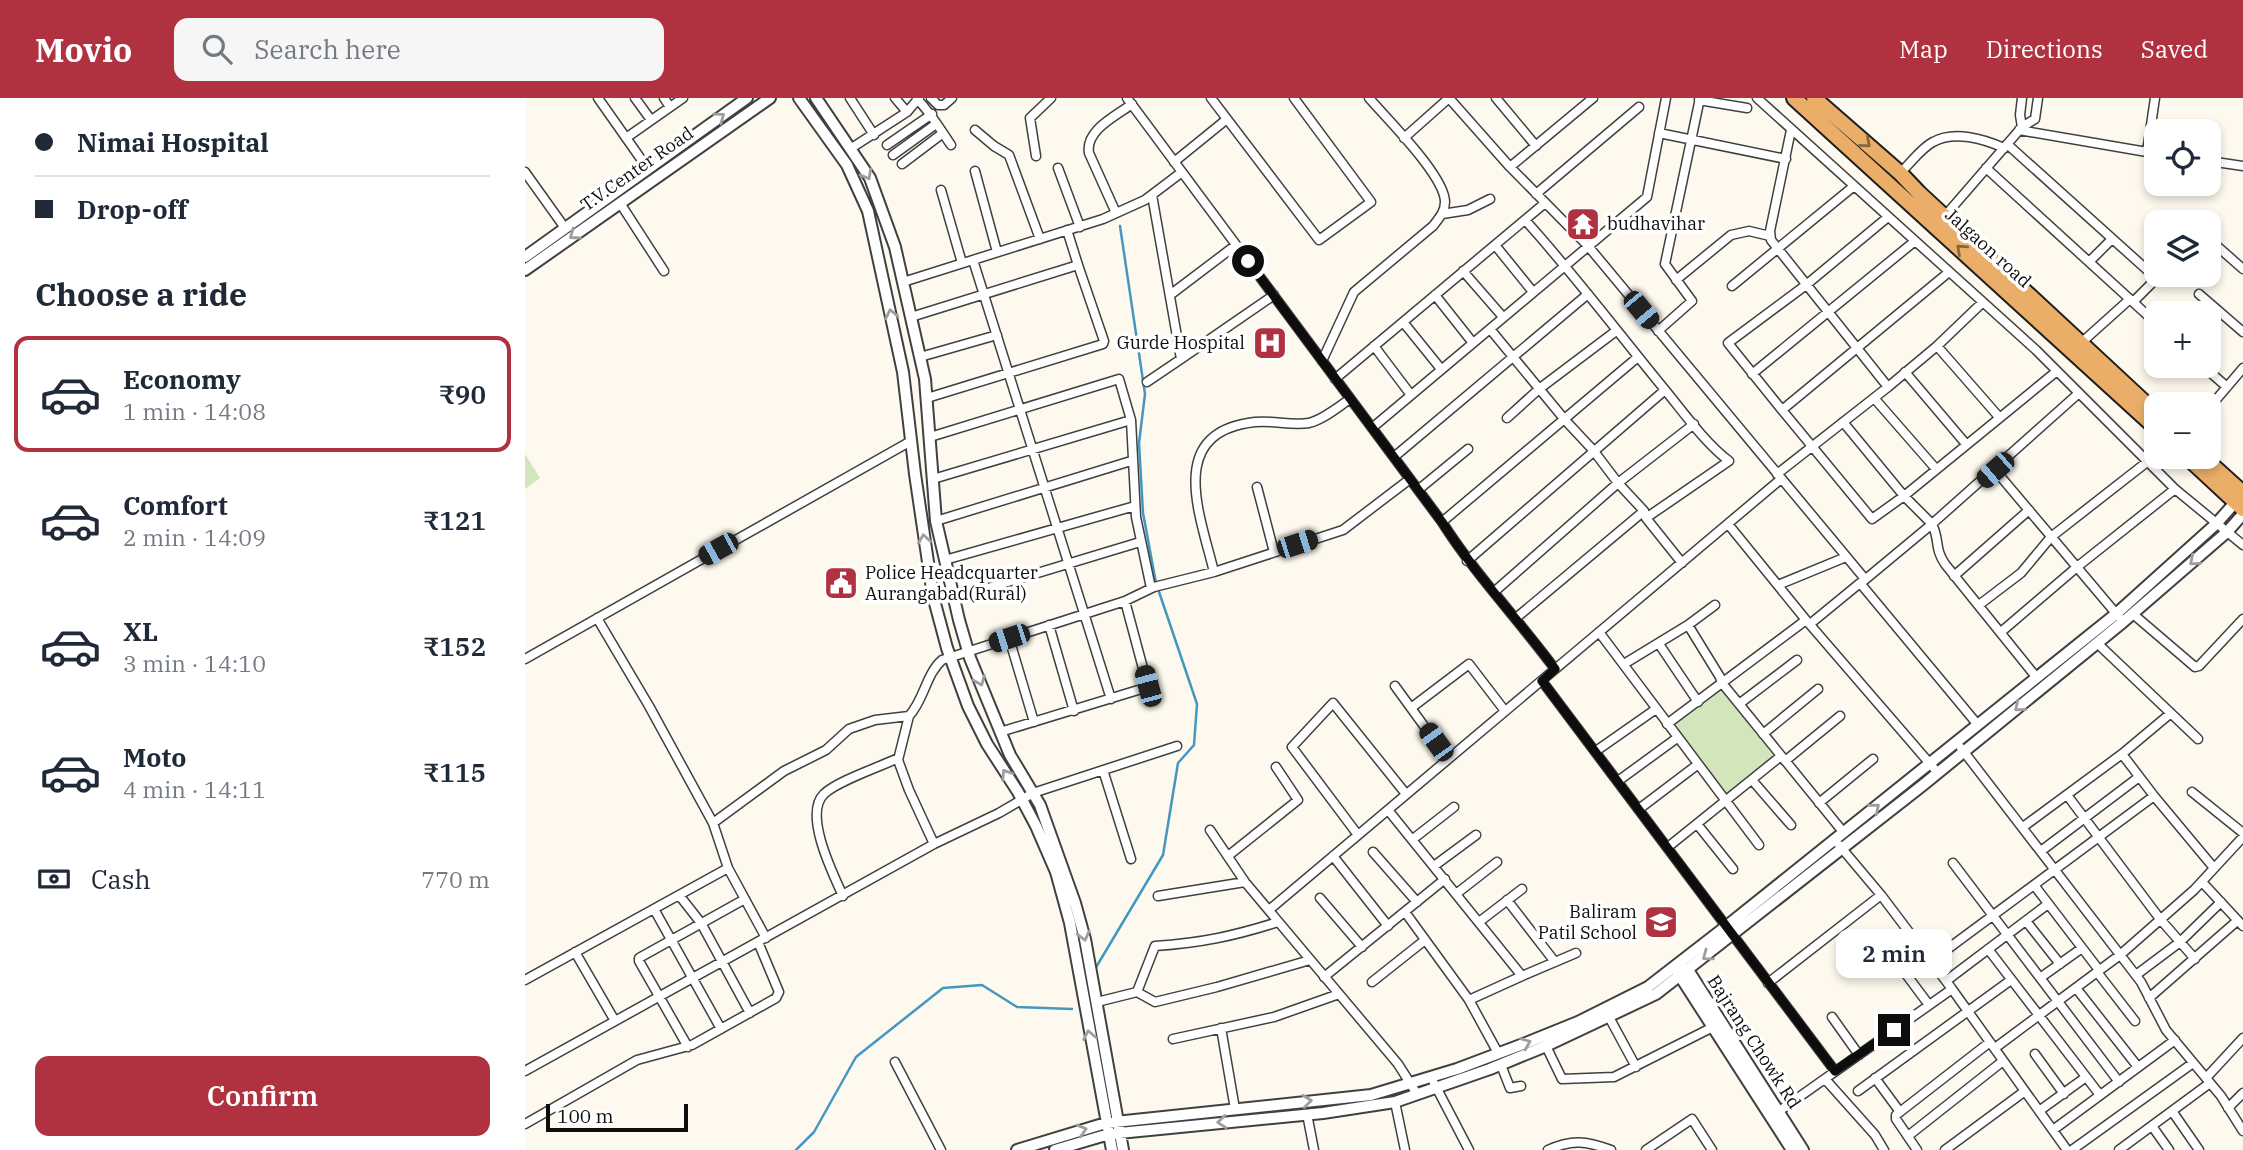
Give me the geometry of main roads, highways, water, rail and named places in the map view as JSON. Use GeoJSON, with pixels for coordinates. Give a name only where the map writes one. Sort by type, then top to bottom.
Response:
{"type":"FeatureCollection","features":[{"type":"Feature","properties":{"kind":"highway","name":"Jalgaon road"},"geometry":{"type":"LineString","coordinates":[[1794,98],[2144,417]]}},
{"type":"Feature","properties":{"kind":"highway","name":"Jalgaon road"},"geometry":{"type":"LineString","coordinates":[[1814,98],[1900,173],[2144,402]]}},
{"type":"Feature","properties":{"kind":"highway"},"geometry":{"type":"LineString","coordinates":[[2202,469],[2242,502]]}},
{"type":"Feature","properties":{"kind":"highway"},"geometry":{"type":"LineString","coordinates":[[2213,469],[2242,502]]}},
{"type":"Feature","properties":{"kind":"waterway"},"geometry":{"type":"LineString","coordinates":[[1095,969],[1163,855],[1178,763],[1194,745],[1197,704],[1156,583],[1143,513],[1139,443],[1145,394],[1120,226]]}},
{"type":"Feature","properties":{"kind":"waterway"},"geometry":{"type":"LineString","coordinates":[[796,1150],[814,1132],[856,1057],[943,988],[982,985],[1017,1007],[1072,1009]]}},
{"type":"Feature","properties":{"kind":"place","name":"budhavihar"},"geometry":{"type":"Point","coordinates":[1583,224]}},
{"type":"Feature","properties":{"kind":"place","name":"Gurde Hospital"},"geometry":{"type":"Point","coordinates":[1270,343]}},
{"type":"Feature","properties":{"kind":"place","name":"Police Headcquarter Aurangabad(Rural)"},"geometry":{"type":"Point","coordinates":[841,583]}},
{"type":"Feature","properties":{"kind":"place","name":"Baliram Patil School"},"geometry":{"type":"Point","coordinates":[1661,922]}}]}
